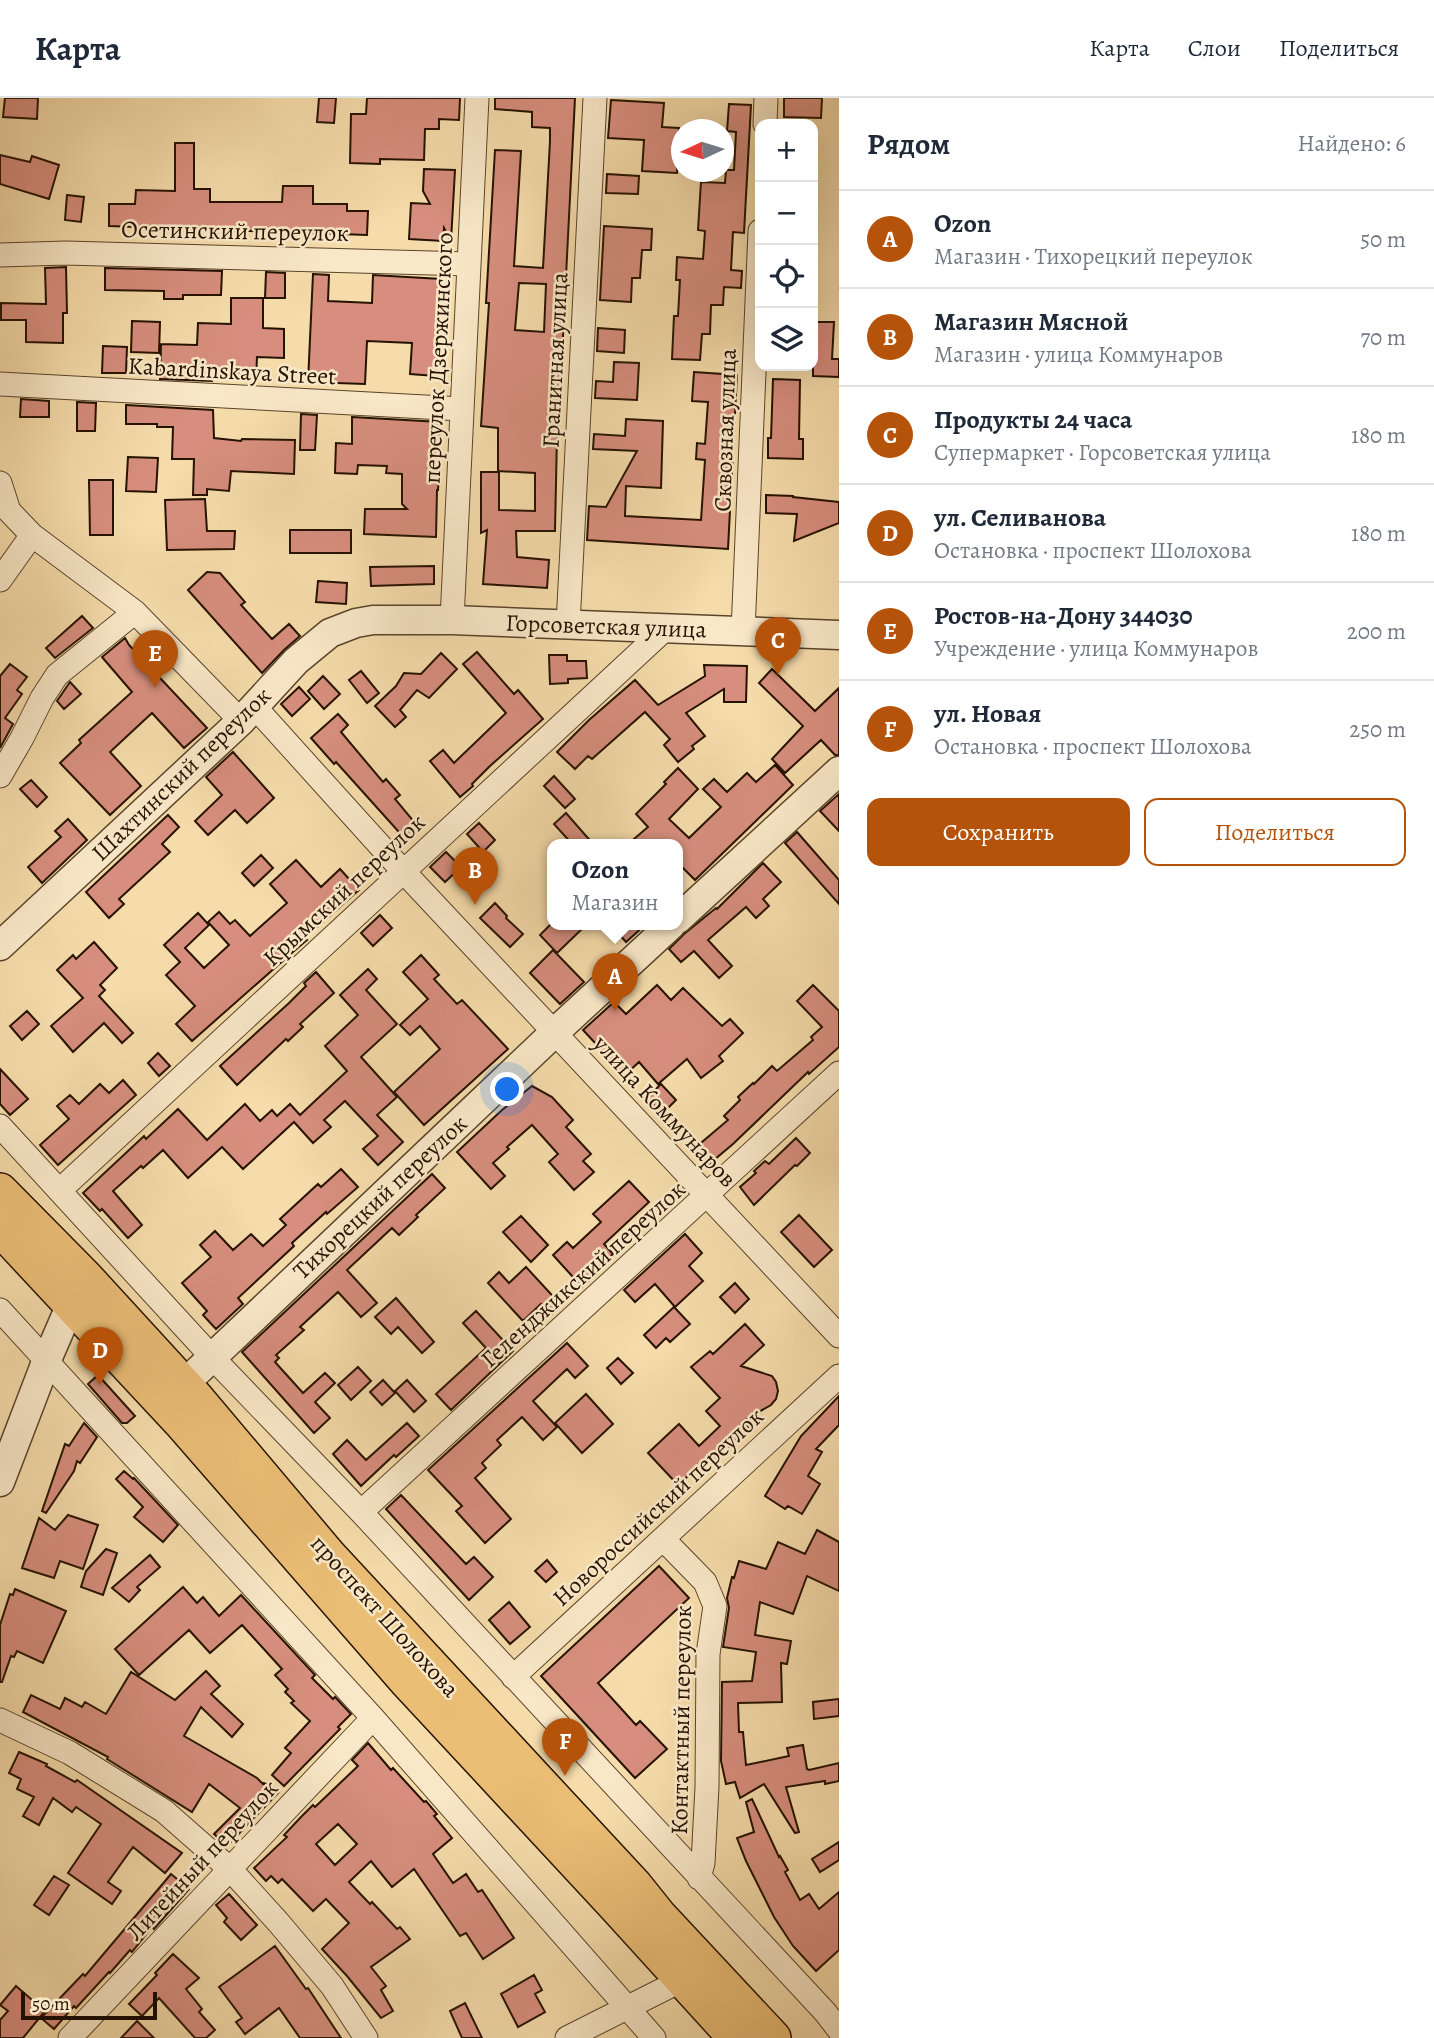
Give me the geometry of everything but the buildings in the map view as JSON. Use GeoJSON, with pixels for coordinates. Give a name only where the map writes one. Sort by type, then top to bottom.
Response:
{"type":"FeatureCollection","features":[{"type":"Feature","properties":{"kind":"main road","name":"проспект Шолохова"},"geometry":{"type":"LineString","coordinates":[[0,1191],[181,1422],[406,1680],[736,2038]]}},
{"type":"Feature","properties":{"kind":"main road"},"geometry":{"type":"LineString","coordinates":[[0,1228],[77,1289]]}},
{"type":"Feature","properties":{"kind":"main road","name":"проспект Шолохова"},"geometry":{"type":"LineString","coordinates":[[77,1289],[183,1385],[329,1556],[773,2038]]}},
{"type":"Feature","properties":{"kind":"street","name":"переулок Дзержинского"},"geometry":{"type":"LineString","coordinates":[[452,620],[477,98]]}},
{"type":"Feature","properties":{"kind":"street","name":"Гранитная улица"},"geometry":{"type":"LineString","coordinates":[[568,625],[595,98]]}},
{"type":"Feature","properties":{"kind":"street"},"geometry":{"type":"LineString","coordinates":[[765,119],[766,98]]}},
{"type":"Feature","properties":{"kind":"street","name":"Сквозная улица"},"geometry":{"type":"LineString","coordinates":[[743,632],[759,245]]}},
{"type":"Feature","properties":{"kind":"street","name":"Осетинский переулок"},"geometry":{"type":"LineString","coordinates":[[0,255],[66,253],[469,264]]}},
{"type":"Feature","properties":{"kind":"street","name":"Kabardinskaya Street"},"geometry":{"type":"LineString","coordinates":[[0,384],[462,409]]}},
{"type":"Feature","properties":{"kind":"street","name":"улица Коммунаров"},"geometry":{"type":"LineString","coordinates":[[0,483],[9,511],[32,535],[135,612],[247,713],[403,871],[839,1336]]}},
{"type":"Feature","properties":{"kind":"street"},"geometry":{"type":"LineString","coordinates":[[0,580],[32,535]]}},
{"type":"Feature","properties":{"kind":"street"},"geometry":{"type":"LineString","coordinates":[[0,776],[57,675],[135,612]]}},
{"type":"Feature","properties":{"kind":"street","name":"Горсоветская улица"},"geometry":{"type":"LineString","coordinates":[[373,620],[452,620],[839,635]]}},
{"type":"Feature","properties":{"kind":"street","name":"Шахтинский переулок"},"geometry":{"type":"LineString","coordinates":[[0,946],[247,713],[296,660],[330,633],[373,620]]}},
{"type":"Feature","properties":{"kind":"street","name":"Крымский переулок"},"geometry":{"type":"LineString","coordinates":[[60,1190],[664,630]]}},
{"type":"Feature","properties":{"kind":"street"},"geometry":{"type":"LineString","coordinates":[[683,914],[839,771]]}},
{"type":"Feature","properties":{"kind":"street","name":"Тихорецкий переулок"},"geometry":{"type":"LineString","coordinates":[[183,1385],[666,930]]}},
{"type":"Feature","properties":{"kind":"street","name":"Геленджикский переулок"},"geometry":{"type":"LineString","coordinates":[[361,1512],[839,1073]]}},
{"type":"Feature","properties":{"kind":"street"},"geometry":{"type":"LineString","coordinates":[[0,1126],[699,1878],[834,2014]]}},
{"type":"Feature","properties":{"kind":"street"},"geometry":{"type":"LineString","coordinates":[[0,1482],[77,1289]]}},
{"type":"Feature","properties":{"kind":"street"},"geometry":{"type":"LineString","coordinates":[[0,1310],[373,1718],[654,2038]]}},
{"type":"Feature","properties":{"kind":"street","name":"Новороссийский переулок"},"geometry":{"type":"LineString","coordinates":[[513,1677],[839,1376]]}},
{"type":"Feature","properties":{"kind":"street","name":"Контактный переулок"},"geometry":{"type":"LineString","coordinates":[[663,1539],[705,1582],[715,1606],[708,1654],[707,1787],[703,1863],[699,1878]]}},
{"type":"Feature","properties":{"kind":"street","name":"Литейный переулок"},"geometry":{"type":"LineString","coordinates":[[69,2038],[373,1718]]}},
{"type":"Feature","properties":{"kind":"street"},"geometry":{"type":"LineString","coordinates":[[0,1720],[70,1753],[164,1811],[230,1869],[278,1922],[332,1986],[366,2038]]}},
{"type":"Feature","properties":{"kind":"street"},"geometry":{"type":"LineString","coordinates":[[567,2038],[682,1980]]}},
{"type":"Feature","properties":{"kind":"street"},"geometry":{"type":"LineString","coordinates":[[627,2008],[637,2038]]}},
{"type":"Feature","properties":{"kind":"place","name":"Продукты 24 часа"},"geometry":{"type":"Point","coordinates":[778,675]}},
{"type":"Feature","properties":{"kind":"place","name":"Ростов-на-Дону 344030"},"geometry":{"type":"Point","coordinates":[155,688]}},
{"type":"Feature","properties":{"kind":"place","name":"Магазин Мясной"},"geometry":{"type":"Point","coordinates":[475,905]}},
{"type":"Feature","properties":{"kind":"place","name":"Ozon"},"geometry":{"type":"Point","coordinates":[615,1011]}},
{"type":"Feature","properties":{"kind":"place","name":"ул. Селиванова"},"geometry":{"type":"Point","coordinates":[100,1385]}},
{"type":"Feature","properties":{"kind":"place","name":"ул. Новая"},"geometry":{"type":"Point","coordinates":[565,1776]}}]}
